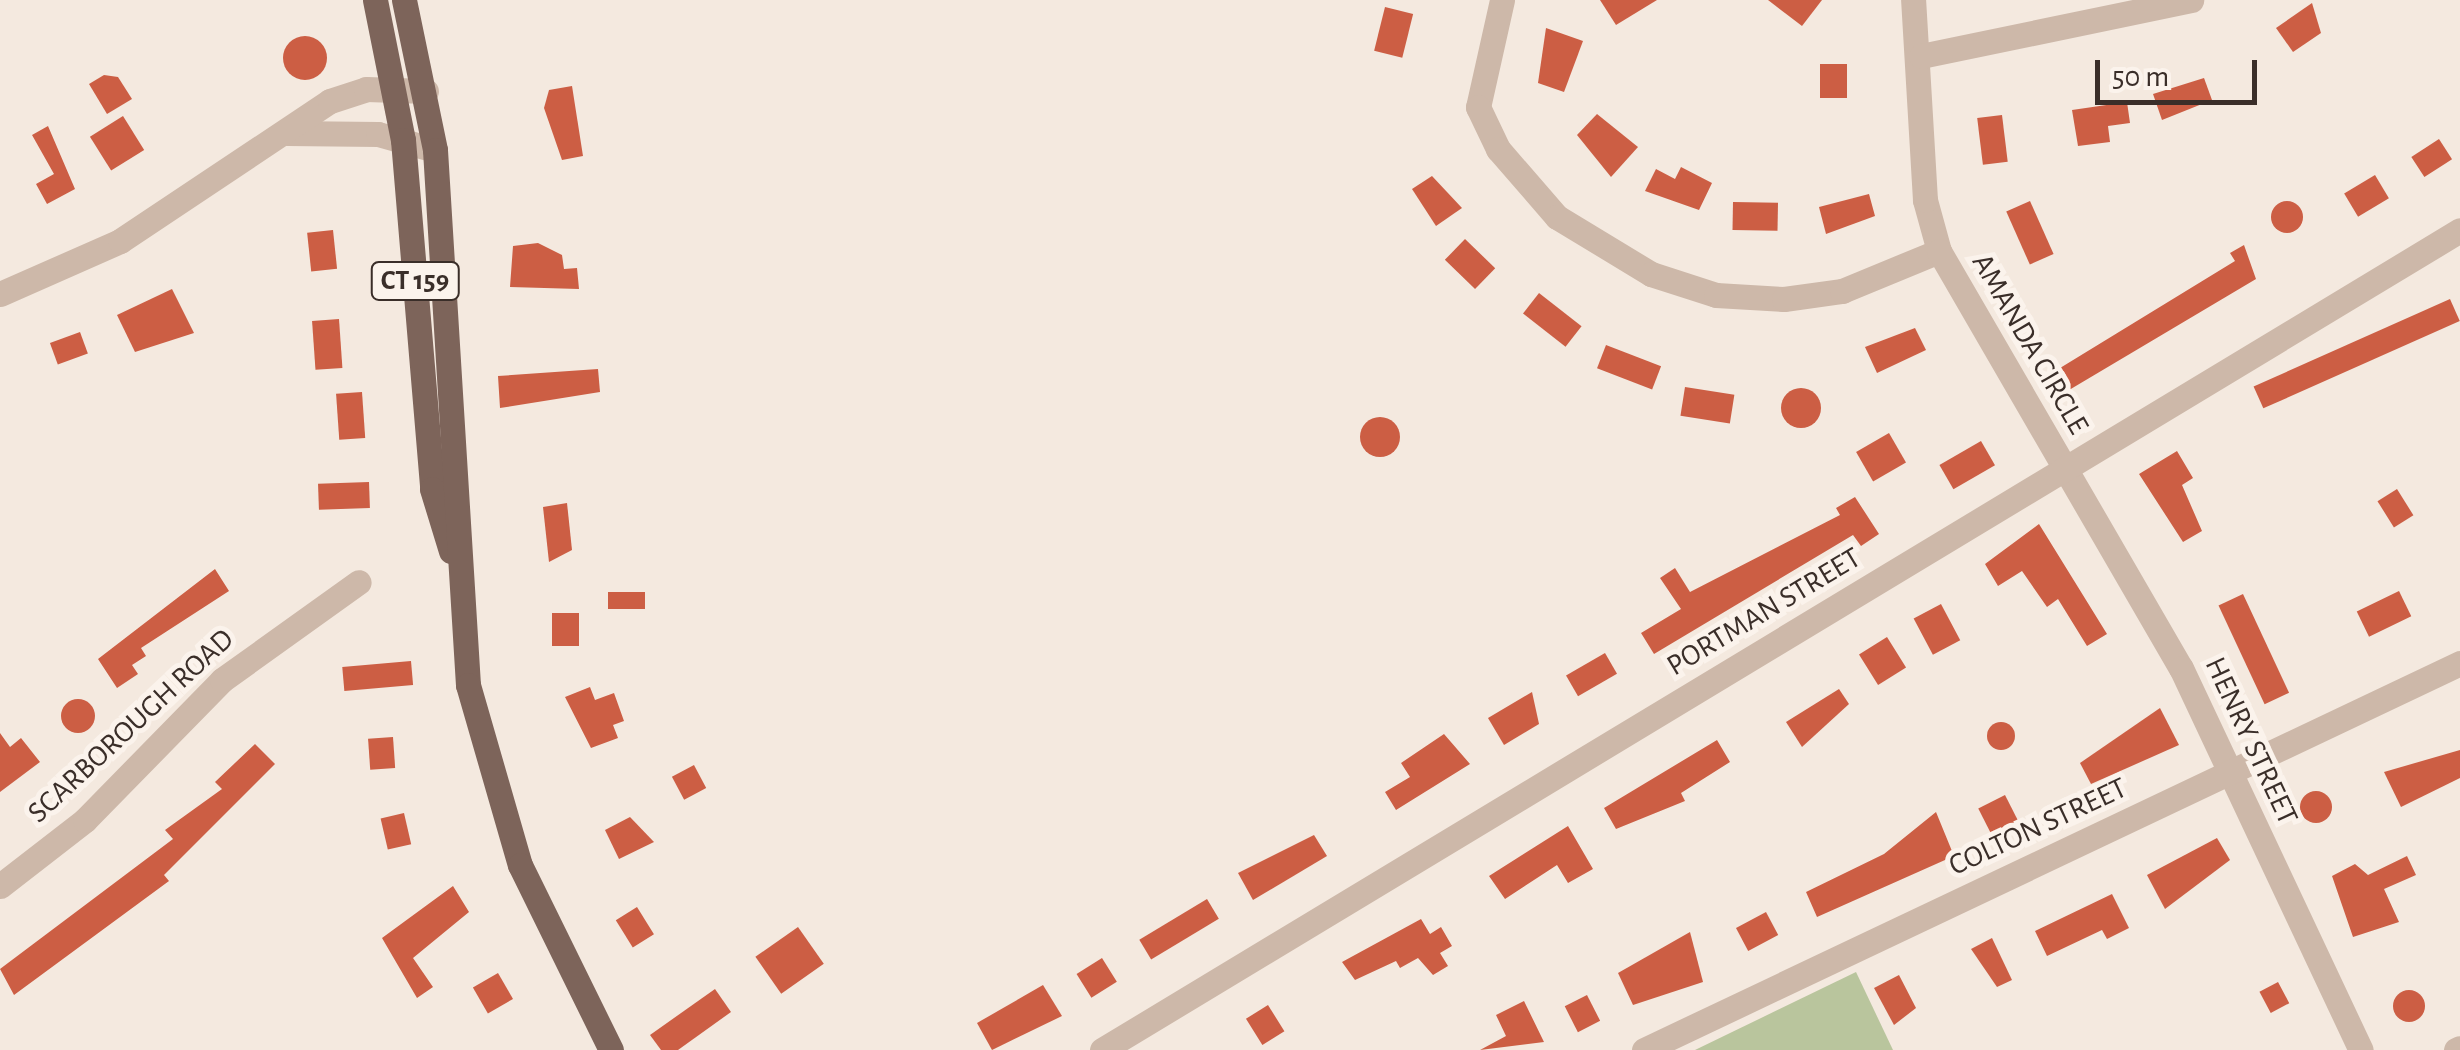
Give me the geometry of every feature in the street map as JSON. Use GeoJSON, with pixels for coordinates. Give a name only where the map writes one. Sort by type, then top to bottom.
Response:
{"type":"FeatureCollection","features":[{"type":"Feature","properties":{"kind":"main road","name":"CT 159"},"geometry":{"type":"LineString","coordinates":[[375,0],[403,140],[432,489],[454,561],[468,685],[501,813],[549,934],[611,1050]]}},
{"type":"Feature","properties":{"kind":"main road","name":"CT 159"},"geometry":{"type":"LineString","coordinates":[[404,0],[436,150],[462,487],[454,561]]}},
{"type":"Feature","properties":{"kind":"street","name":"AMANDA CIRCLE"},"geometry":{"type":"LineString","coordinates":[[1502,0],[1478,107],[1529,187],[1606,252],[1716,295],[1784,299],[1842,291],[1939,251]]}},
{"type":"Feature","properties":{"kind":"street","name":"AMANDA CIRCLE"},"geometry":{"type":"LineString","coordinates":[[1913,0],[1921,56],[1924,200],[1939,251],[2066,468]]}},
{"type":"Feature","properties":{"kind":"street"},"geometry":{"type":"LineString","coordinates":[[1921,56],[2153,15],[2190,0]]}},
{"type":"Feature","properties":{"kind":"street"},"geometry":{"type":"LineString","coordinates":[[0,294],[120,241],[330,101],[394,90],[426,90]]}},
{"type":"Feature","properties":{"kind":"street"},"geometry":{"type":"LineString","coordinates":[[287,133],[403,140],[436,150]]}},
{"type":"Feature","properties":{"kind":"street","name":"PORTMAN STREET"},"geometry":{"type":"LineString","coordinates":[[1102,1050],[2460,230]]}},
{"type":"Feature","properties":{"kind":"street","name":"HENRY STREET"},"geometry":{"type":"LineString","coordinates":[[2066,468],[2181,668],[2362,1050]]}},
{"type":"Feature","properties":{"kind":"street","name":"SCARBOROUGH ROAD"},"geometry":{"type":"LineString","coordinates":[[0,886],[85,820],[222,680],[359,582]]}},
{"type":"Feature","properties":{"kind":"street","name":"COLTON STREET"},"geometry":{"type":"LineString","coordinates":[[1644,1050],[2460,664]]}},
{"type":"Feature","properties":{"kind":"green space"},"geometry":{"type":"Polygon","coordinates":[[[1856,972],[1893,1050],[1695,1050],[1856,972]]]}},
{"type":"Feature","properties":{"kind":"building"},"geometry":{"type":"Polygon","coordinates":[[[1600,0],[1657,0],[1616,25],[1600,0]]]}},
{"type":"Feature","properties":{"kind":"building"},"geometry":{"type":"Polygon","coordinates":[[[1768,0],[1822,0],[1802,26],[1768,0]]]}},
{"type":"Feature","properties":{"kind":"building"},"geometry":{"type":"Polygon","coordinates":[[[2312,3],[2321,33],[2293,52],[2276,28],[2312,3]]]}},
{"type":"Feature","properties":{"kind":"building"},"geometry":{"type":"Polygon","coordinates":[[[1385,7],[1413,14],[1402,58],[1374,51],[1385,7]]]}},
{"type":"Feature","properties":{"kind":"building"},"geometry":{"type":"Polygon","coordinates":[[[1546,28],[1583,41],[1564,92],[1538,83],[1546,28]]]}},
{"type":"Feature","properties":{"kind":"building"},"geometry":{"type":"Polygon","coordinates":[[[305,36],[321,42],[327,58],[321,74],[305,80],[289,74],[283,58],[289,42],[305,36]]]}},
{"type":"Feature","properties":{"kind":"building"},"geometry":{"type":"Polygon","coordinates":[[[1820,64],[1847,64],[1847,98],[1820,98],[1820,64]]]}},
{"type":"Feature","properties":{"kind":"building"},"geometry":{"type":"Polygon","coordinates":[[[104,75],[118,77],[132,99],[107,114],[89,84],[104,75]]]}},
{"type":"Feature","properties":{"kind":"building"},"geometry":{"type":"Polygon","coordinates":[[[2204,78],[2212,100],[2162,120],[2153,94],[2204,78]]]}},
{"type":"Feature","properties":{"kind":"building"},"geometry":{"type":"Polygon","coordinates":[[[572,86],[583,156],[562,160],[544,108],[549,90],[572,86]]]}},
{"type":"Feature","properties":{"kind":"building"},"geometry":{"type":"Polygon","coordinates":[[[2127,102],[2130,123],[2108,126],[2110,142],[2078,146],[2072,110],[2127,102]]]}},
{"type":"Feature","properties":{"kind":"building"},"geometry":{"type":"Polygon","coordinates":[[[1597,114],[1638,147],[1611,177],[1577,135],[1597,114]]]}},
{"type":"Feature","properties":{"kind":"building"},"geometry":{"type":"Polygon","coordinates":[[[2002,115],[2008,162],[1983,165],[1977,118],[2002,115]]]}},
{"type":"Feature","properties":{"kind":"building"},"geometry":{"type":"Polygon","coordinates":[[[123,116],[144,150],[111,171],[90,137],[123,116]]]}},
{"type":"Feature","properties":{"kind":"building"},"geometry":{"type":"Polygon","coordinates":[[[48,126],[75,189],[47,204],[36,184],[54,174],[32,135],[48,126]]]}},
{"type":"Feature","properties":{"kind":"building"},"geometry":{"type":"Polygon","coordinates":[[[2439,139],[2452,159],[2424,177],[2411,157],[2439,139]]]}},
{"type":"Feature","properties":{"kind":"building"},"geometry":{"type":"Polygon","coordinates":[[[1681,167],[1712,183],[1699,210],[1645,191],[1656,169],[1675,179],[1681,167]]]}},
{"type":"Feature","properties":{"kind":"building"},"geometry":{"type":"Polygon","coordinates":[[[2375,175],[2389,198],[2358,217],[2344,194],[2375,175]]]}},
{"type":"Feature","properties":{"kind":"building"},"geometry":{"type":"Polygon","coordinates":[[[1432,176],[1462,208],[1436,226],[1412,189],[1432,176]]]}},
{"type":"Feature","properties":{"kind":"building"},"geometry":{"type":"Polygon","coordinates":[[[1869,194],[1875,216],[1826,234],[1819,207],[1869,194]]]}},
{"type":"Feature","properties":{"kind":"building"},"geometry":{"type":"Polygon","coordinates":[[[2030,201],[2054,254],[2030,265],[2006,212],[2030,201]]]}},
{"type":"Feature","properties":{"kind":"building"},"geometry":{"type":"Polygon","coordinates":[[[2287,201],[2299,205],[2303,217],[2299,229],[2287,233],[2275,229],[2271,217],[2275,205],[2287,201]]]}},
{"type":"Feature","properties":{"kind":"building"},"geometry":{"type":"Polygon","coordinates":[[[1733,202],[1778,203],[1778,231],[1733,230],[1733,202]]]}},
{"type":"Feature","properties":{"kind":"building"},"geometry":{"type":"Polygon","coordinates":[[[333,230],[337,269],[311,272],[307,233],[333,230]]]}},
{"type":"Feature","properties":{"kind":"building"},"geometry":{"type":"Polygon","coordinates":[[[1465,239],[1495,268],[1475,289],[1445,260],[1465,239]]]}},
{"type":"Feature","properties":{"kind":"building"},"geometry":{"type":"Polygon","coordinates":[[[538,243],[562,255],[564,269],[577,268],[579,289],[510,287],[513,246],[538,243]]]}},
{"type":"Feature","properties":{"kind":"building"},"geometry":{"type":"Polygon","coordinates":[[[2244,245],[2256,279],[2059,396],[2047,376],[2235,261],[2230,253],[2244,245]]]}},
{"type":"Feature","properties":{"kind":"building"},"geometry":{"type":"Polygon","coordinates":[[[172,289],[194,333],[135,352],[117,315],[172,289]]]}},
{"type":"Feature","properties":{"kind":"building"},"geometry":{"type":"Polygon","coordinates":[[[1539,293],[1582,326],[1566,347],[1523,313],[1539,293]]]}},
{"type":"Feature","properties":{"kind":"building"},"geometry":{"type":"Polygon","coordinates":[[[2450,299],[2460,321],[2263,408],[2254,386],[2450,299]]]}},
{"type":"Feature","properties":{"kind":"building"},"geometry":{"type":"Polygon","coordinates":[[[339,319],[342,368],[315,370],[312,321],[339,319]]]}},
{"type":"Feature","properties":{"kind":"building"},"geometry":{"type":"Polygon","coordinates":[[[1915,328],[1926,350],[1877,373],[1865,347],[1915,328]]]}},
{"type":"Feature","properties":{"kind":"building"},"geometry":{"type":"Polygon","coordinates":[[[80,332],[88,354],[58,365],[50,343],[80,332]]]}},
{"type":"Feature","properties":{"kind":"building"},"geometry":{"type":"Polygon","coordinates":[[[1606,345],[1661,366],[1652,389],[1597,368],[1606,345]]]}},
{"type":"Feature","properties":{"kind":"building"},"geometry":{"type":"Polygon","coordinates":[[[598,369],[600,392],[500,408],[498,376],[598,369]]]}},
{"type":"Feature","properties":{"kind":"building"},"geometry":{"type":"Polygon","coordinates":[[[1685,387],[1734,395],[1730,423],[1680,416],[1685,387]]]}},
{"type":"Feature","properties":{"kind":"building"},"geometry":{"type":"Polygon","coordinates":[[[1801,388],[1815,394],[1821,408],[1815,422],[1801,428],[1787,422],[1781,408],[1787,394],[1801,388]]]}},
{"type":"Feature","properties":{"kind":"building"},"geometry":{"type":"Polygon","coordinates":[[[362,392],[365,438],[339,440],[336,394],[362,392]]]}},
{"type":"Feature","properties":{"kind":"building"},"geometry":{"type":"Polygon","coordinates":[[[1380,417],[1394,423],[1400,437],[1394,451],[1380,457],[1366,451],[1360,437],[1366,423],[1380,417]]]}},
{"type":"Feature","properties":{"kind":"building"},"geometry":{"type":"Polygon","coordinates":[[[1889,433],[1906,462],[1873,481],[1856,452],[1889,433]]]}},
{"type":"Feature","properties":{"kind":"building"},"geometry":{"type":"Polygon","coordinates":[[[1981,441],[1995,465],[1953,489],[1939,465],[1981,441]]]}},
{"type":"Feature","properties":{"kind":"building"},"geometry":{"type":"Polygon","coordinates":[[[2177,451],[2193,478],[2182,485],[2202,531],[2183,542],[2139,474],[2177,451]]]}},
{"type":"Feature","properties":{"kind":"building"},"geometry":{"type":"Polygon","coordinates":[[[369,482],[370,508],[319,510],[318,484],[369,482]]]}},
{"type":"Feature","properties":{"kind":"building"},"geometry":{"type":"Polygon","coordinates":[[[2397,489],[2413,515],[2394,527],[2377,501],[2397,489]]]}},
{"type":"Feature","properties":{"kind":"building"},"geometry":{"type":"Polygon","coordinates":[[[1855,497],[1879,534],[1861,546],[1853,535],[1654,654],[1641,633],[1681,609],[1660,578],[1675,568],[1690,592],[1840,515],[1836,508],[1855,497]]]}},
{"type":"Feature","properties":{"kind":"building"},"geometry":{"type":"Polygon","coordinates":[[[567,503],[572,550],[549,562],[543,507],[567,503]]]}},
{"type":"Feature","properties":{"kind":"building"},"geometry":{"type":"Polygon","coordinates":[[[2039,524],[2107,634],[2087,646],[2058,599],[2047,607],[2022,571],[1998,586],[1985,564],[2039,524]]]}},
{"type":"Feature","properties":{"kind":"building"},"geometry":{"type":"Polygon","coordinates":[[[215,569],[229,591],[141,648],[146,656],[132,665],[138,674],[117,688],[98,659],[215,569]]]}},
{"type":"Feature","properties":{"kind":"building"},"geometry":{"type":"Polygon","coordinates":[[[2399,591],[2411,616],[2369,637],[2357,612],[2399,591]]]}},
{"type":"Feature","properties":{"kind":"building"},"geometry":{"type":"Polygon","coordinates":[[[608,592],[645,592],[645,609],[608,609],[608,592]]]}},
{"type":"Feature","properties":{"kind":"building"},"geometry":{"type":"Polygon","coordinates":[[[2243,594],[2289,693],[2265,704],[2219,605],[2243,594]]]}},
{"type":"Feature","properties":{"kind":"building"},"geometry":{"type":"Polygon","coordinates":[[[1941,604],[1960,640],[1933,655],[1914,619],[1941,604]]]}},
{"type":"Feature","properties":{"kind":"building"},"geometry":{"type":"Polygon","coordinates":[[[552,613],[579,613],[579,646],[552,646],[552,613]]]}},
{"type":"Feature","properties":{"kind":"building"},"geometry":{"type":"Polygon","coordinates":[[[1887,637],[1906,668],[1878,685],[1859,654],[1887,637]]]}},
{"type":"Feature","properties":{"kind":"building"},"geometry":{"type":"Polygon","coordinates":[[[1605,653],[1617,674],[1578,696],[1566,676],[1605,653]]]}},
{"type":"Feature","properties":{"kind":"building"},"geometry":{"type":"Polygon","coordinates":[[[411,661],[413,685],[344,691],[342,667],[411,661]]]}},
{"type":"Feature","properties":{"kind":"building"},"geometry":{"type":"Polygon","coordinates":[[[590,687],[595,700],[614,693],[624,721],[613,725],[618,738],[591,748],[565,697],[590,687]]]}},
{"type":"Feature","properties":{"kind":"building"},"geometry":{"type":"Polygon","coordinates":[[[1839,689],[1849,704],[1802,747],[1786,722],[1839,689]]]}},
{"type":"Feature","properties":{"kind":"building"},"geometry":{"type":"Polygon","coordinates":[[[1532,692],[1539,724],[1504,745],[1488,718],[1532,692]]]}},
{"type":"Feature","properties":{"kind":"building"},"geometry":{"type":"Polygon","coordinates":[[[78,699],[90,704],[95,716],[90,728],[78,733],[66,728],[61,716],[66,704],[78,699]]]}},
{"type":"Feature","properties":{"kind":"building"},"geometry":{"type":"Polygon","coordinates":[[[2160,708],[2179,745],[2091,784],[2080,763],[2160,708]]]}},
{"type":"Feature","properties":{"kind":"building"},"geometry":{"type":"Polygon","coordinates":[[[2001,722],[2011,726],[2015,736],[2011,746],[2001,750],[1991,746],[1987,736],[1991,726],[2001,722]]]}},
{"type":"Feature","properties":{"kind":"building"},"geometry":{"type":"Polygon","coordinates":[[[0,733],[10,747],[21,738],[40,762],[0,792],[0,733]]]}},
{"type":"Feature","properties":{"kind":"building"},"geometry":{"type":"Polygon","coordinates":[[[1444,734],[1470,764],[1396,810],[1385,792],[1410,777],[1401,763],[1444,734]]]}},
{"type":"Feature","properties":{"kind":"building"},"geometry":{"type":"Polygon","coordinates":[[[393,737],[395,768],[370,770],[368,739],[393,737]]]}},
{"type":"Feature","properties":{"kind":"building"},"geometry":{"type":"Polygon","coordinates":[[[1717,740],[1730,762],[1681,793],[1685,801],[1616,829],[1604,808],[1717,740]]]}},
{"type":"Feature","properties":{"kind":"building"},"geometry":{"type":"Polygon","coordinates":[[[255,744],[275,764],[164,875],[169,881],[14,995],[0,969],[173,839],[165,830],[222,789],[215,782],[255,744]]]}},
{"type":"Feature","properties":{"kind":"building"},"geometry":{"type":"Polygon","coordinates":[[[2460,750],[2460,778],[2401,807],[2384,772],[2460,750]]]}},
{"type":"Feature","properties":{"kind":"building"},"geometry":{"type":"Polygon","coordinates":[[[694,765],[706,788],[684,800],[672,777],[694,765]]]}},
{"type":"Feature","properties":{"kind":"building"},"geometry":{"type":"Polygon","coordinates":[[[2316,791],[2328,795],[2332,807],[2328,819],[2316,823],[2304,819],[2300,807],[2304,795],[2316,791]]]}},
{"type":"Feature","properties":{"kind":"building"},"geometry":{"type":"Polygon","coordinates":[[[2005,795],[2020,824],[1993,838],[1978,809],[2005,795]]]}},
{"type":"Feature","properties":{"kind":"building"},"geometry":{"type":"Polygon","coordinates":[[[1936,812],[1954,856],[1817,917],[1806,892],[1884,854],[1936,812]]]}},
{"type":"Feature","properties":{"kind":"building"},"geometry":{"type":"Polygon","coordinates":[[[404,813],[411,844],[388,850],[381,818],[404,813]]]}},
{"type":"Feature","properties":{"kind":"building"},"geometry":{"type":"Polygon","coordinates":[[[630,817],[654,842],[619,859],[605,830],[630,817]]]}},
{"type":"Feature","properties":{"kind":"building"},"geometry":{"type":"Polygon","coordinates":[[[1568,826],[1593,869],[1568,883],[1557,865],[1505,899],[1489,876],[1568,826]]]}},
{"type":"Feature","properties":{"kind":"building"},"geometry":{"type":"Polygon","coordinates":[[[1314,835],[1327,856],[1253,900],[1238,873],[1314,835]]]}},
{"type":"Feature","properties":{"kind":"building"},"geometry":{"type":"Polygon","coordinates":[[[2217,838],[2230,860],[2165,909],[2147,875],[2217,838]]]}},
{"type":"Feature","properties":{"kind":"building"},"geometry":{"type":"Polygon","coordinates":[[[2407,856],[2416,875],[2384,889],[2399,922],[2353,937],[2332,876],[2355,864],[2368,875],[2407,856]]]}},
{"type":"Feature","properties":{"kind":"building"},"geometry":{"type":"Polygon","coordinates":[[[453,886],[469,912],[413,958],[433,987],[417,998],[382,938],[453,886]]]}},
{"type":"Feature","properties":{"kind":"building"},"geometry":{"type":"Polygon","coordinates":[[[2112,894],[2129,928],[2107,939],[2102,930],[2047,956],[2035,931],[2112,894]]]}},
{"type":"Feature","properties":{"kind":"building"},"geometry":{"type":"Polygon","coordinates":[[[1207,899],[1219,919],[1151,959],[1139,940],[1207,899]]]}},
{"type":"Feature","properties":{"kind":"building"},"geometry":{"type":"Polygon","coordinates":[[[637,907],[654,934],[633,947],[616,920],[637,907]]]}},
{"type":"Feature","properties":{"kind":"building"},"geometry":{"type":"Polygon","coordinates":[[[1766,912],[1778,935],[1748,951],[1736,928],[1766,912]]]}},
{"type":"Feature","properties":{"kind":"building"},"geometry":{"type":"Polygon","coordinates":[[[1421,919],[1430,934],[1441,927],[1452,946],[1440,953],[1448,966],[1433,975],[1418,958],[1400,968],[1396,961],[1355,980],[1342,962],[1421,919]]]}},
{"type":"Feature","properties":{"kind":"building"},"geometry":{"type":"Polygon","coordinates":[[[798,927],[824,964],[781,994],[755,957],[798,927]]]}},
{"type":"Feature","properties":{"kind":"building"},"geometry":{"type":"Polygon","coordinates":[[[1690,932],[1703,982],[1633,1005],[1618,973],[1690,932]]]}},
{"type":"Feature","properties":{"kind":"building"},"geometry":{"type":"Polygon","coordinates":[[[1992,938],[2012,980],[1997,987],[1971,949],[1992,938]]]}},
{"type":"Feature","properties":{"kind":"building"},"geometry":{"type":"Polygon","coordinates":[[[1102,958],[1117,982],[1091,998],[1077,974],[1102,958]]]}},
{"type":"Feature","properties":{"kind":"building"},"geometry":{"type":"Polygon","coordinates":[[[498,973],[513,999],[488,1013],[473,988],[498,973]]]}},
{"type":"Feature","properties":{"kind":"building"},"geometry":{"type":"Polygon","coordinates":[[[1899,975],[1916,1008],[1894,1025],[1874,988],[1899,975]]]}},
{"type":"Feature","properties":{"kind":"building"},"geometry":{"type":"Polygon","coordinates":[[[2278,982],[2289,1003],[2271,1013],[2259,992],[2278,982]]]}},
{"type":"Feature","properties":{"kind":"building"},"geometry":{"type":"Polygon","coordinates":[[[1043,985],[1062,1016],[992,1050],[977,1023],[1043,985]]]}},
{"type":"Feature","properties":{"kind":"building"},"geometry":{"type":"Polygon","coordinates":[[[715,989],[731,1012],[678,1050],[661,1050],[650,1035],[715,989]]]}},
{"type":"Feature","properties":{"kind":"building"},"geometry":{"type":"Polygon","coordinates":[[[2409,990],[2421,994],[2425,1006],[2421,1018],[2409,1022],[2397,1018],[2393,1006],[2397,994],[2409,990]]]}},
{"type":"Feature","properties":{"kind":"building"},"geometry":{"type":"Polygon","coordinates":[[[1587,995],[1600,1021],[1578,1032],[1565,1006],[1587,995]]]}},
{"type":"Feature","properties":{"kind":"building"},"geometry":{"type":"Polygon","coordinates":[[[1524,1001],[1544,1042],[1480,1050],[1506,1036],[1496,1015],[1524,1001]]]}},
{"type":"Feature","properties":{"kind":"building"},"geometry":{"type":"Polygon","coordinates":[[[1268,1005],[1284,1031],[1262,1045],[1246,1019],[1268,1005]]]}}]}
